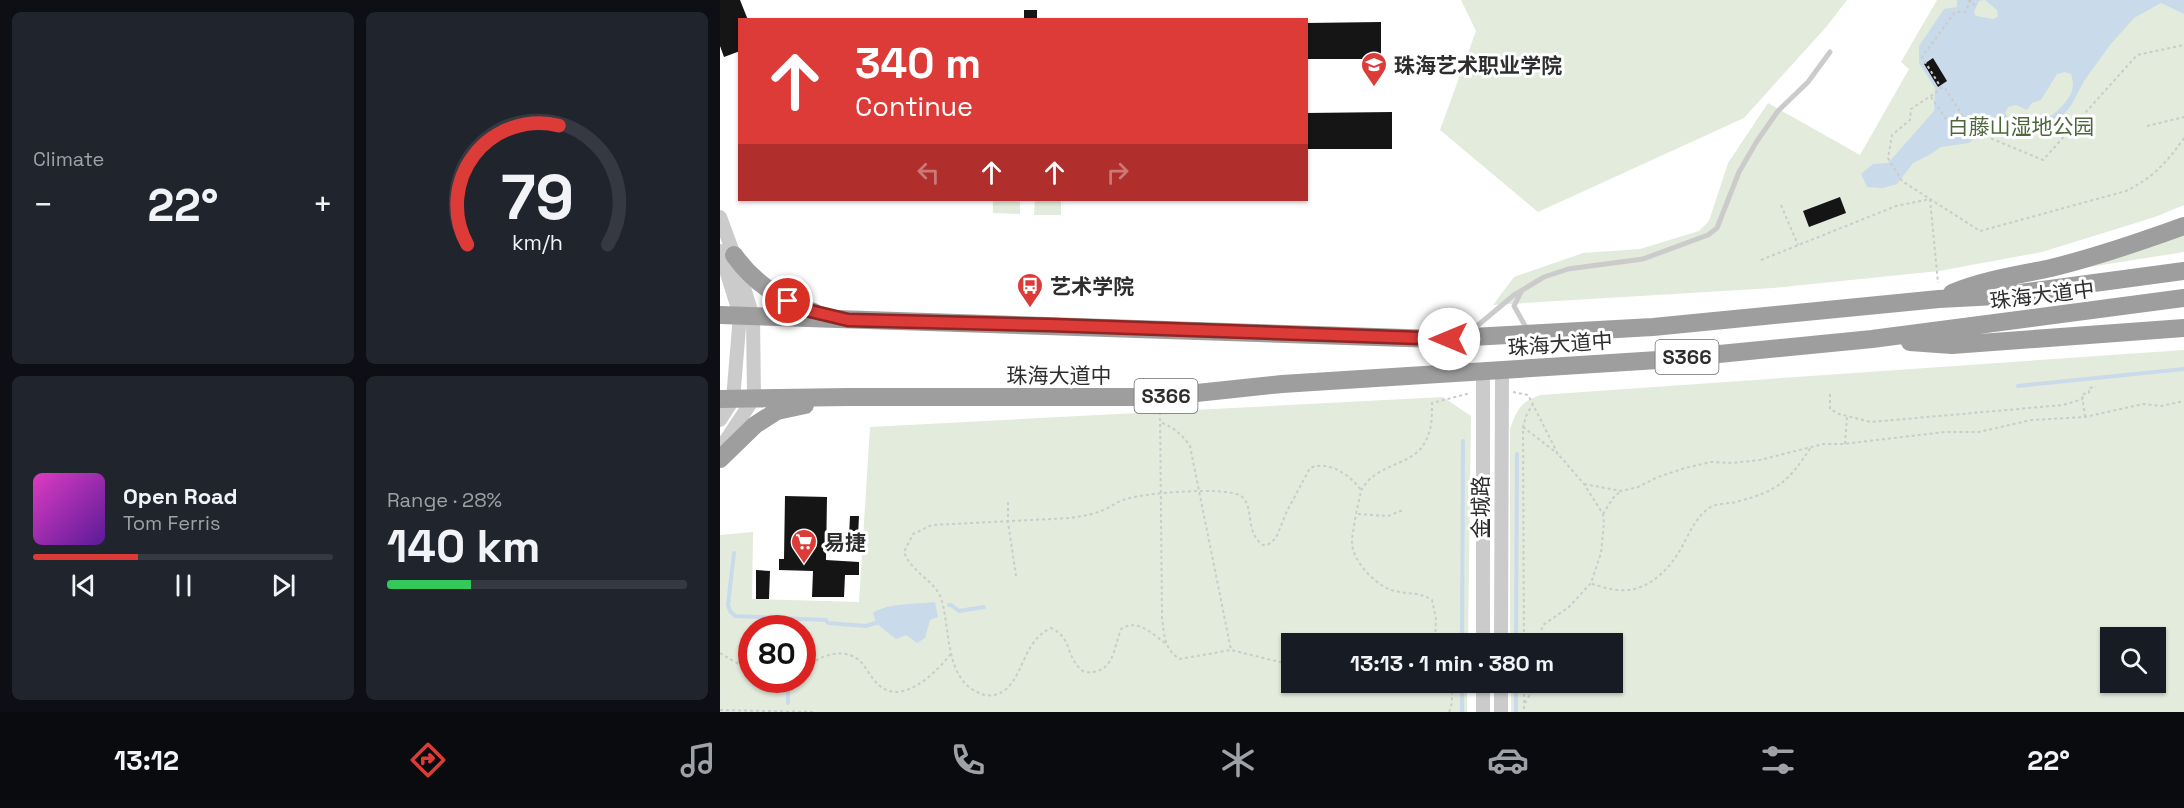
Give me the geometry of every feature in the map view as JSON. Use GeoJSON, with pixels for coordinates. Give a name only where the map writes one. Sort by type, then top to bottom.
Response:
{"type":"FeatureCollection","features":[{"type":"Feature","properties":{"kind":"highway"},"geometry":{"type":"LineString","coordinates":[[1939,298],[1971,285],[2053,267],[2132,245],[2184,226]]}},
{"type":"Feature","properties":{"kind":"highway"},"geometry":{"type":"LineString","coordinates":[[727,253],[746,272],[773,293],[802,309],[848,320]]}},
{"type":"Feature","properties":{"kind":"highway","name":"珠海大道中"},"geometry":{"type":"LineString","coordinates":[[720,315],[1436,339],[1653,327],[1939,298],[1997,296],[2184,271]]}},
{"type":"Feature","properties":{"kind":"highway","name":"珠海大道中"},"geometry":{"type":"LineString","coordinates":[[727,400],[848,397],[1159,397],[1282,384],[1658,360],[1872,339],[2184,298]]}},
{"type":"Feature","properties":{"kind":"highway"},"geometry":{"type":"LineString","coordinates":[[1872,339],[1952,345],[2184,328]]}},
{"type":"Feature","properties":{"kind":"highway"},"geometry":{"type":"LineString","coordinates":[[720,459],[755,425],[777,411],[848,397]]}},
{"type":"Feature","properties":{"kind":"street"},"geometry":{"type":"LineString","coordinates":[[720,217],[727,253],[747,316],[754,398],[720,449]]}},
{"type":"Feature","properties":{"kind":"street"},"geometry":{"type":"LineString","coordinates":[[720,420],[747,316]]}},
{"type":"Feature","properties":{"kind":"street","name":"金城路"},"geometry":{"type":"LineString","coordinates":[[1483,370],[1483,633]]}},
{"type":"Feature","properties":{"kind":"street","name":"金城路"},"geometry":{"type":"LineString","coordinates":[[1501,633],[1502,370]]}},
{"type":"Feature","properties":{"kind":"street"},"geometry":{"type":"LineString","coordinates":[[1483,693],[1483,712]]}},
{"type":"Feature","properties":{"kind":"street"},"geometry":{"type":"LineString","coordinates":[[1501,693],[1501,712]]}},
{"type":"Feature","properties":{"kind":"lane"},"geometry":{"type":"LineString","coordinates":[[1462,338],[1514,295],[1544,277],[1568,270],[1643,259],[1708,235],[1717,228],[1738,172],[1757,141],[1778,111],[1808,82],[1830,52]]}},
{"type":"Feature","properties":{"kind":"lane"},"geometry":{"type":"LineString","coordinates":[[1524,289],[1517,297],[1514,306],[1517,315],[1531,335]]}},
{"type":"Feature","properties":{"kind":"path"},"geometry":{"type":"LineString","coordinates":[[1942,89],[1922,57],[1955,12],[1965,12],[1970,1],[1977,7]]}},
{"type":"Feature","properties":{"kind":"path"},"geometry":{"type":"LineString","coordinates":[[1930,96],[1951,127],[1974,131],[2043,160],[2137,55],[2184,45]]}},
{"type":"Feature","properties":{"kind":"path"},"geometry":{"type":"LineString","coordinates":[[1974,131],[1944,87],[1911,109],[1910,120],[1892,135],[1888,158],[1902,181],[1980,231],[2126,191],[2144,183],[2159,170],[2184,138]]}},
{"type":"Feature","properties":{"kind":"path"},"geometry":{"type":"LineString","coordinates":[[2147,126],[2184,117]]}},
{"type":"Feature","properties":{"kind":"path"},"geometry":{"type":"LineString","coordinates":[[1761,260],[1896,206],[1930,199]]}},
{"type":"Feature","properties":{"kind":"path"},"geometry":{"type":"LineString","coordinates":[[1930,199],[1939,298]]}},
{"type":"Feature","properties":{"kind":"path"},"geometry":{"type":"LineString","coordinates":[[1781,205],[1798,245]]}},
{"type":"Feature","properties":{"kind":"path"},"geometry":{"type":"LineString","coordinates":[[2085,417],[2082,394],[2089,393],[2089,388],[2096,387]]}},
{"type":"Feature","properties":{"kind":"path"},"geometry":{"type":"LineString","coordinates":[[1436,633],[1432,600],[1388,589],[1363,569],[1352,543],[1361,490],[1373,476],[1405,460],[1420,449],[1432,425],[1432,403],[1483,391]]}},
{"type":"Feature","properties":{"kind":"path"},"geometry":{"type":"LineString","coordinates":[[1830,394],[1830,409],[1847,417],[1871,422],[2063,405],[2083,399]]}},
{"type":"Feature","properties":{"kind":"path"},"geometry":{"type":"LineString","coordinates":[[1528,395],[1558,454]]}},
{"type":"Feature","properties":{"kind":"path"},"geometry":{"type":"LineString","coordinates":[[1159,397],[1162,617],[1166,643],[1172,654],[1180,659],[1231,650],[1281,662]]}},
{"type":"Feature","properties":{"kind":"path"},"geometry":{"type":"LineString","coordinates":[[1584,484],[1621,491],[1638,487],[1685,468],[1711,462],[1732,464],[1760,460],[1823,444],[1845,444],[1945,432],[1979,432],[2031,420],[2085,417],[2143,404],[2162,406],[2184,401]]}},
{"type":"Feature","properties":{"kind":"path"},"geometry":{"type":"LineString","coordinates":[[1524,633],[1523,427],[1526,416],[1533,405]]}},
{"type":"Feature","properties":{"kind":"path"},"geometry":{"type":"LineString","coordinates":[[1845,444],[1847,417]]}},
{"type":"Feature","properties":{"kind":"path"},"geometry":{"type":"LineString","coordinates":[[1160,422],[1178,432],[1190,446],[1231,650]]}},
{"type":"Feature","properties":{"kind":"path"},"geometry":{"type":"LineString","coordinates":[[1523,427],[1558,454],[1584,484],[1603,514],[1604,536],[1591,583],[1569,607],[1543,625],[1540,633]]}},
{"type":"Feature","properties":{"kind":"path"},"geometry":{"type":"LineString","coordinates":[[1591,583],[1619,591],[1636,588],[1664,573],[1675,560],[1693,525],[1703,513],[1714,505],[1733,503],[1776,488],[1796,470],[1811,447]]}},
{"type":"Feature","properties":{"kind":"path"},"geometry":{"type":"LineString","coordinates":[[1166,643],[1137,624],[1128,624],[1121,628],[1109,663],[1101,670],[1092,673],[1084,672],[1071,660],[1067,642],[1060,632],[1051,628],[1042,632],[1034,642],[1005,690],[993,696],[981,695],[959,678],[940,597],[908,563],[904,552],[913,534],[932,525],[1081,516],[1100,512],[1123,500],[1199,491],[1232,492],[1242,497],[1246,502],[1252,534],[1256,540],[1269,544],[1276,538],[1287,511],[1310,468],[1327,465],[1347,476],[1361,490]]}},
{"type":"Feature","properties":{"kind":"path"},"geometry":{"type":"LineString","coordinates":[[1603,514],[1613,498],[1621,491]]}},
{"type":"Feature","properties":{"kind":"path"},"geometry":{"type":"LineString","coordinates":[[1008,502],[1008,522],[1016,576]]}},
{"type":"Feature","properties":{"kind":"path"},"geometry":{"type":"LineString","coordinates":[[1358,514],[1388,516],[1403,510]]}},
{"type":"Feature","properties":{"kind":"path"},"geometry":{"type":"LineString","coordinates":[[816,660],[845,654],[859,660],[881,688],[896,692],[913,687],[929,678],[952,652]]}},
{"type":"Feature","properties":{"kind":"path"},"geometry":{"type":"LineString","coordinates":[[720,653],[738,664]]}},
{"type":"Feature","properties":{"kind":"path"},"geometry":{"type":"LineString","coordinates":[[1449,712],[1452,705],[1450,693]]}},
{"type":"Feature","properties":{"kind":"path"},"geometry":{"type":"LineString","coordinates":[[1524,712],[1524,696],[1532,693]]}},
{"type":"Feature","properties":{"kind":"path"},"geometry":{"type":"LineString","coordinates":[[1524,704],[1532,693]]}},
{"type":"Feature","properties":{"kind":"path"},"geometry":{"type":"LineString","coordinates":[[720,710],[815,712]]}},
{"type":"Feature","properties":{"kind":"green space"},"geometry":{"type":"Polygon","coordinates":[[[1461,0],[1847,0],[1827,26],[1744,118],[1538,212],[1440,130],[1476,31],[1461,0]]]}},
{"type":"Feature","properties":{"kind":"green space","name":"白藤山湿地公园"},"geometry":{"type":"Polygon","coordinates":[[[1937,0],[2184,0],[2184,205],[2155,217],[2042,252],[1939,271],[1773,288],[1493,305],[1514,277],[1583,253],[1640,249],[1699,231],[1709,221],[1728,163],[1768,103],[1860,155],[1909,69],[1901,62],[1937,0]]]}},
{"type":"Feature","properties":{"kind":"green space"},"geometry":{"type":"Polygon","coordinates":[[[993,201],[1020,201],[1020,214],[993,213],[993,201]]]}},
{"type":"Feature","properties":{"kind":"green space"},"geometry":{"type":"Polygon","coordinates":[[[1035,201],[1061,201],[1061,215],[1034,215],[1035,201]]]}},
{"type":"Feature","properties":{"kind":"green space"},"geometry":{"type":"Polygon","coordinates":[[[2184,235],[2184,252],[2089,267],[2184,235]]]}},
{"type":"Feature","properties":{"kind":"green space"},"geometry":{"type":"Polygon","coordinates":[[[2184,350],[2184,712],[1511,712],[1511,693],[1623,693],[1623,633],[1510,633],[1510,429],[1520,408],[1540,395],[2184,350]]]}},
{"type":"Feature","properties":{"kind":"green space"},"geometry":{"type":"Polygon","coordinates":[[[1443,397],[1471,416],[1468,633],[1281,633],[1281,693],[1467,693],[1467,712],[720,712],[720,535],[753,532],[752,599],[859,602],[870,427],[1443,397]]]}},
{"type":"Feature","properties":{"kind":"water"},"geometry":{"type":"Polygon","coordinates":[[[1957,0],[1985,0],[2184,0],[2184,14],[2161,3],[2134,18],[2110,45],[2057,123],[2039,131],[2020,132],[2002,124],[1982,123],[1979,135],[1969,143],[1941,147],[1913,163],[1897,184],[1883,188],[1867,187],[1861,174],[1873,164],[1888,163],[1934,111],[1935,88],[1919,63],[1919,46],[1944,9],[1957,7],[1957,0]],[[1985,0],[1979,1],[1974,12],[1976,16],[1994,19],[1998,16],[1997,10],[1985,0]],[[2065,72],[2057,74],[2041,100],[2032,103],[2027,110],[2016,105],[2008,107],[2005,113],[2013,122],[2023,125],[2034,124],[2046,119],[2065,103],[2071,93],[2073,84],[2071,74],[2065,72]]]}},
{"type":"Feature","properties":{"kind":"water"},"geometry":{"type":"Polygon","coordinates":[[[935,602],[938,617],[930,620],[925,638],[917,643],[906,635],[896,639],[876,623],[873,613],[894,606],[935,602]]]}},
{"type":"Feature","properties":{"kind":"building"},"geometry":{"type":"Polygon","coordinates":[[[720,0],[740,0],[747,18],[738,18],[738,52],[724,57],[720,46],[720,0]]]}},
{"type":"Feature","properties":{"kind":"building"},"geometry":{"type":"Polygon","coordinates":[[[1024,10],[1037,10],[1037,18],[1024,18],[1024,10]]]}},
{"type":"Feature","properties":{"kind":"building"},"geometry":{"type":"Polygon","coordinates":[[[1381,22],[1381,59],[1308,59],[1308,23],[1381,22]]]}},
{"type":"Feature","properties":{"kind":"building"},"geometry":{"type":"Polygon","coordinates":[[[1933,58],[1947,81],[1938,87],[1924,64],[1933,58]]]}},
{"type":"Feature","properties":{"kind":"building"},"geometry":{"type":"Polygon","coordinates":[[[1392,112],[1392,149],[1308,149],[1308,113],[1392,112]]]}},
{"type":"Feature","properties":{"kind":"building"},"geometry":{"type":"Polygon","coordinates":[[[1840,197],[1846,213],[1809,227],[1803,211],[1840,197]]]}},
{"type":"Feature","properties":{"kind":"building"},"geometry":{"type":"Polygon","coordinates":[[[785,496],[827,497],[826,560],[859,562],[859,575],[845,575],[844,597],[812,597],[813,571],[779,570],[779,559],[784,559],[785,496]]]}},
{"type":"Feature","properties":{"kind":"building"},"geometry":{"type":"Polygon","coordinates":[[[850,516],[859,516],[858,536],[849,536],[850,516]]]}},
{"type":"Feature","properties":{"kind":"building"},"geometry":{"type":"Polygon","coordinates":[[[756,570],[770,571],[769,599],[756,599],[756,570]]]}},
{"type":"Feature","properties":{"kind":"waterway"},"geometry":{"type":"LineString","coordinates":[[2018,386],[2184,369]]}},
{"type":"Feature","properties":{"kind":"waterway"},"geometry":{"type":"LineString","coordinates":[[1462,633],[1463,441]]}},
{"type":"Feature","properties":{"kind":"waterway"},"geometry":{"type":"LineString","coordinates":[[1516,633],[1517,454]]}},
{"type":"Feature","properties":{"kind":"waterway"},"geometry":{"type":"LineString","coordinates":[[734,553],[728,605],[735,616],[826,620],[828,623],[866,626],[879,622]]}},
{"type":"Feature","properties":{"kind":"waterway"},"geometry":{"type":"LineString","coordinates":[[949,605],[959,611],[984,607]]}},
{"type":"Feature","properties":{"kind":"waterway"},"geometry":{"type":"LineString","coordinates":[[788,693],[788,703]]}},
{"type":"Feature","properties":{"kind":"waterway"},"geometry":{"type":"LineString","coordinates":[[1462,693],[1462,712]]}},
{"type":"Feature","properties":{"kind":"waterway"},"geometry":{"type":"LineString","coordinates":[[1516,693],[1516,712]]}},
{"type":"Feature","properties":{"kind":"place","name":"珠海艺术职业学院"},"geometry":{"type":"Point","coordinates":[1374,88]}},
{"type":"Feature","properties":{"kind":"place","name":"艺术学院"},"geometry":{"type":"Point","coordinates":[1030,309]}},
{"type":"Feature","properties":{"kind":"place","name":"易捷"},"geometry":{"type":"Point","coordinates":[804,565]}},
{"type":"Feature","properties":{"kind":"route"},"geometry":{"type":"LineString","coordinates":[[788,301],[820,315],[848,320],[1449,339]]}}]}
